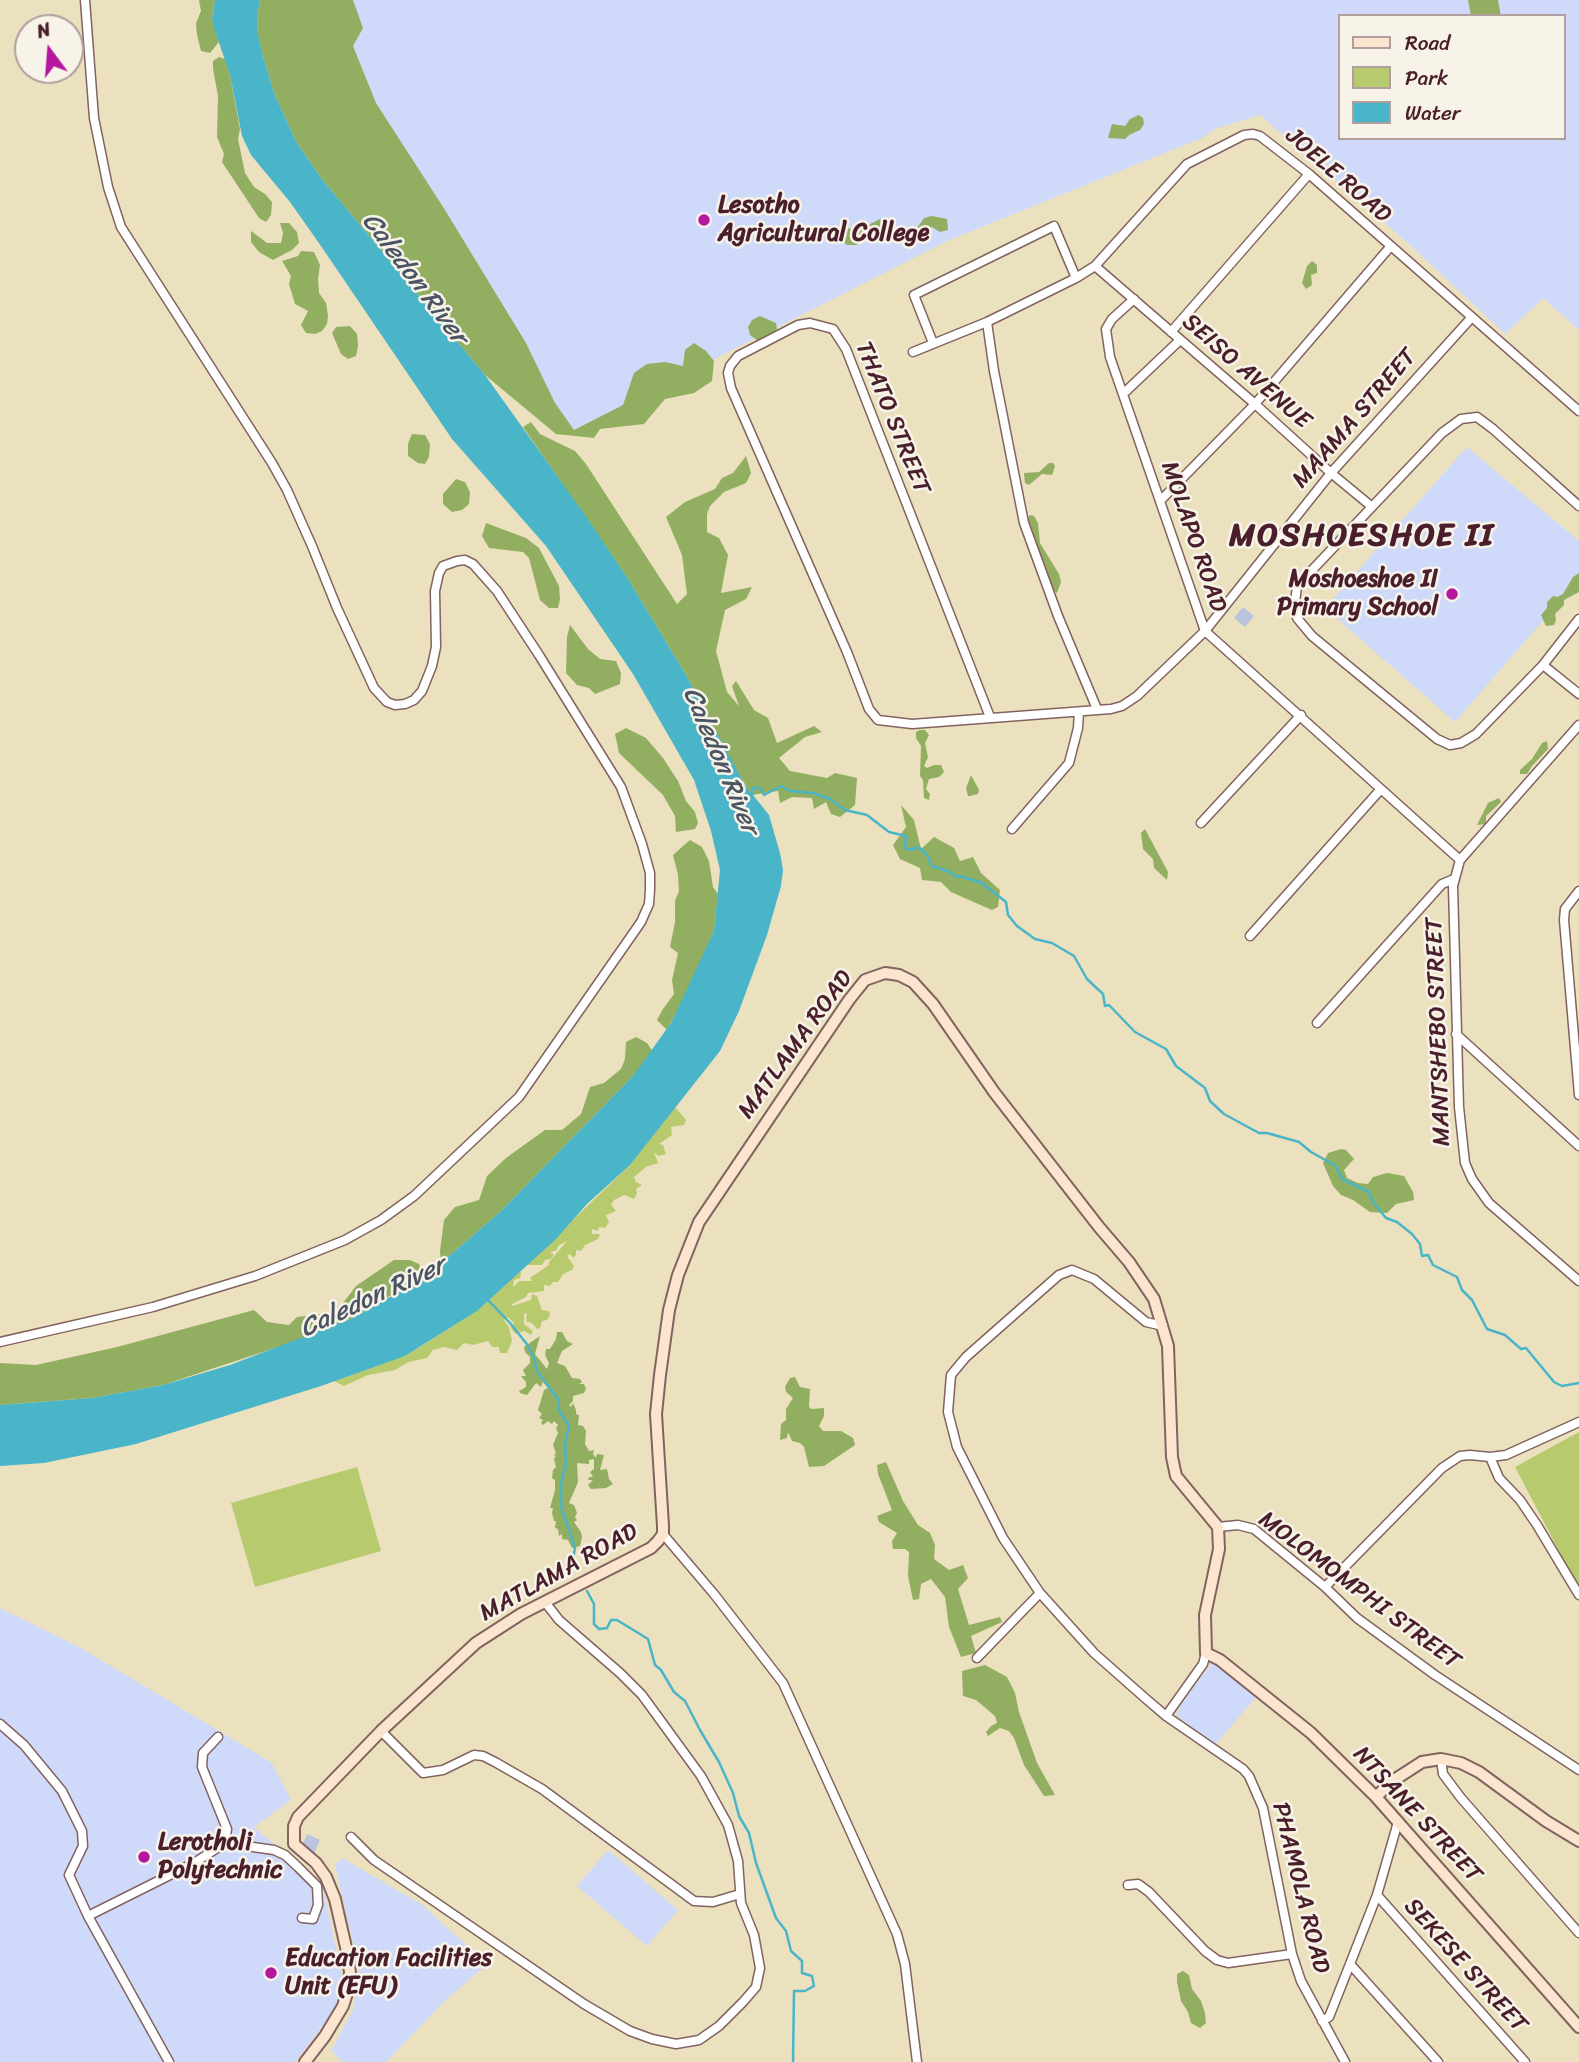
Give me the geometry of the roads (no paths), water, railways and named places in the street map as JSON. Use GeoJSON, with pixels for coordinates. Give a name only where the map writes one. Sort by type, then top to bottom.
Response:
{"type":"FeatureCollection","features":[{"type":"Feature","properties":{"kind":"street"},"geometry":{"type":"LineString","coordinates":[[0,1342],[153,1307],[255,1276],[345,1240],[381,1220],[414,1196],[519,1097],[640,922],[649,904],[650,873],[621,787],[497,591],[473,564],[464,560],[457,561],[443,566],[439,573],[435,591],[436,647],[422,691],[414,700],[395,705],[387,702],[374,688],[287,490],[121,227],[103,166],[94,118],[85,0]]}},
{"type":"Feature","properties":{"kind":"street","name":"JOELE ROAD"},"geometry":{"type":"LineString","coordinates":[[913,352],[987,322],[1076,278],[1095,266],[1187,164],[1244,135],[1261,136],[1309,174],[1579,411]]}},
{"type":"Feature","properties":{"kind":"street"},"geometry":{"type":"LineString","coordinates":[[1171,332],[1309,174]]}},
{"type":"Feature","properties":{"kind":"street"},"geometry":{"type":"LineString","coordinates":[[933,343],[914,295],[1054,226],[1076,278]]}},
{"type":"Feature","properties":{"kind":"street"},"geometry":{"type":"LineString","coordinates":[[1161,500],[1255,404],[1390,247]]}},
{"type":"Feature","properties":{"kind":"street","name":"SEISO AVENUE"},"geometry":{"type":"LineString","coordinates":[[1095,266],[1371,506]]}},
{"type":"Feature","properties":{"kind":"street","name":"MOLAPO ROAD"},"geometry":{"type":"LineString","coordinates":[[1134,299],[1112,319],[1106,330],[1110,357],[1205,631],[1460,860]]}},
{"type":"Feature","properties":{"kind":"street","name":"MAAMA STREET"},"geometry":{"type":"LineString","coordinates":[[878,720],[912,724],[1079,712],[1122,706],[1137,696],[1205,631],[1331,473],[1472,317]]}},
{"type":"Feature","properties":{"kind":"street"},"geometry":{"type":"LineString","coordinates":[[987,322],[1024,523],[1058,616],[1097,709]]}},
{"type":"Feature","properties":{"kind":"street","name":"THATO STREET"},"geometry":{"type":"LineString","coordinates":[[878,720],[869,709],[847,652],[731,388],[728,373],[738,356],[798,325],[810,323],[833,329],[846,349],[990,717]]}},
{"type":"Feature","properties":{"kind":"street"},"geometry":{"type":"LineString","coordinates":[[1123,394],[1180,340]]}},
{"type":"Feature","properties":{"kind":"street"},"geometry":{"type":"LineString","coordinates":[[1579,506],[1477,417],[1461,419],[1443,433],[1371,506],[1297,586],[1294,603],[1297,618],[1312,636],[1437,739],[1450,745],[1461,743],[1476,734],[1543,665],[1579,619]]}},
{"type":"Feature","properties":{"kind":"street"},"geometry":{"type":"LineString","coordinates":[[1543,665],[1579,694]]}},
{"type":"Feature","properties":{"kind":"street"},"geometry":{"type":"LineString","coordinates":[[1012,829],[1069,763],[1079,728],[1079,712]]}},
{"type":"Feature","properties":{"kind":"street"},"geometry":{"type":"LineString","coordinates":[[1201,822],[1301,715]]}},
{"type":"Feature","properties":{"kind":"street"},"geometry":{"type":"LineString","coordinates":[[1460,860],[1579,726]]}},
{"type":"Feature","properties":{"kind":"street"},"geometry":{"type":"LineString","coordinates":[[1250,936],[1381,789]]}},
{"type":"Feature","properties":{"kind":"street","name":"MANTSHEBO STREET"},"geometry":{"type":"LineString","coordinates":[[1460,860],[1454,879],[1456,1034],[1461,1143],[1465,1163],[1472,1180],[1489,1203],[1579,1281]]}},
{"type":"Feature","properties":{"kind":"street"},"geometry":{"type":"LineString","coordinates":[[1317,1023],[1443,884],[1454,879]]}},
{"type":"Feature","properties":{"kind":"street"},"geometry":{"type":"LineString","coordinates":[[1579,891],[1566,909],[1564,920],[1579,1096]]}},
{"type":"Feature","properties":{"kind":"street","name":"MATLAMA ROAD"},"geometry":{"type":"LineString","coordinates":[[304,2062],[326,2036],[343,2006],[350,1973],[335,1899],[326,1877],[316,1863],[294,1844],[294,1826],[298,1817],[381,1731],[476,1643],[522,1614],[651,1548],[663,1534],[656,1414],[669,1310],[678,1275],[699,1222],[816,1047],[865,980],[885,973],[899,975],[913,982],[933,1004],[994,1092],[1139,1276],[1154,1299],[1168,1346],[1172,1457],[1176,1476],[1218,1527]]}},
{"type":"Feature","properties":{"kind":"street"},"geometry":{"type":"LineString","coordinates":[[1456,1034],[1579,1146]]}},
{"type":"Feature","properties":{"kind":"street","name":"PHAMOLA ROAD"},"geometry":{"type":"LineString","coordinates":[[1163,1326],[1146,1322],[1094,1279],[1072,1270],[1059,1275],[966,1357],[951,1375],[948,1412],[957,1447],[1003,1538],[1040,1593],[1094,1653],[1166,1716],[1243,1769],[1249,1776],[1263,1808],[1292,1955],[1301,1981],[1345,2062]]}},
{"type":"Feature","properties":{"kind":"street"},"geometry":{"type":"LineString","coordinates":[[1325,1587],[1442,1468],[1460,1456],[1506,1455],[1579,1422]]}},
{"type":"Feature","properties":{"kind":"street"},"geometry":{"type":"LineString","coordinates":[[1490,1457],[1499,1478],[1520,1500],[1538,1525],[1579,1595]]}},
{"type":"Feature","properties":{"kind":"street","name":"MOLOMOMPHI STREET"},"geometry":{"type":"LineString","coordinates":[[1218,1527],[1238,1525],[1254,1529],[1325,1587],[1357,1618],[1435,1675],[1579,1770]]}},
{"type":"Feature","properties":{"kind":"street"},"geometry":{"type":"LineString","coordinates":[[1166,1716],[1203,1664],[1206,1653],[1205,1615],[1209,1584],[1219,1549],[1218,1527]]}},
{"type":"Feature","properties":{"kind":"street"},"geometry":{"type":"LineString","coordinates":[[663,1534],[714,1594],[783,1684],[897,1934],[905,1964],[917,2062]]}},
{"type":"Feature","properties":{"kind":"street"},"geometry":{"type":"LineString","coordinates":[[977,1658],[1040,1593]]}},
{"type":"Feature","properties":{"kind":"street"},"geometry":{"type":"LineString","coordinates":[[351,1837],[374,1860],[584,2004],[641,2035],[676,2044],[699,2040],[725,2020],[755,1987],[760,1968],[759,1954],[740,1894],[735,1842],[728,1825],[701,1776],[642,1695],[559,1620],[545,1602]]}},
{"type":"Feature","properties":{"kind":"street","name":"NTSANE STREET"},"geometry":{"type":"LineString","coordinates":[[1206,1653],[1220,1660],[1311,1734],[1376,1797],[1579,2027]]}},
{"type":"Feature","properties":{"kind":"street"},"geometry":{"type":"LineString","coordinates":[[0,1724],[24,1745],[62,1791],[82,1831],[83,1846],[69,1875],[88,1916],[169,2062]]}},
{"type":"Feature","properties":{"kind":"street"},"geometry":{"type":"LineString","coordinates":[[381,1731],[423,1773],[443,1770],[474,1755],[495,1762],[542,1789],[694,1901],[713,1902],[740,1894]]}},
{"type":"Feature","properties":{"kind":"street"},"geometry":{"type":"LineString","coordinates":[[218,1737],[203,1753],[202,1767],[227,1829],[225,1843]]}},
{"type":"Feature","properties":{"kind":"street"},"geometry":{"type":"LineString","coordinates":[[1441,1759],[1443,1774],[1461,1798],[1579,1933]]}},
{"type":"Feature","properties":{"kind":"street"},"geometry":{"type":"LineString","coordinates":[[1376,1797],[1391,1782],[1422,1762],[1441,1759],[1461,1763],[1479,1772],[1546,1821],[1579,1841]]}},
{"type":"Feature","properties":{"kind":"street"},"geometry":{"type":"LineString","coordinates":[[1322,2021],[1329,2017],[1377,1895],[1398,1822]]}},
{"type":"Feature","properties":{"kind":"street"},"geometry":{"type":"LineString","coordinates":[[88,1916],[194,1863],[225,1843],[274,1850],[304,1872],[317,1886],[318,1905],[313,1919],[302,1918]]}},
{"type":"Feature","properties":{"kind":"street"},"geometry":{"type":"LineString","coordinates":[[1128,1885],[1138,1884],[1149,1892],[1205,1951],[1217,1960],[1228,1963],[1292,1955]]}},
{"type":"Feature","properties":{"kind":"street","name":"SEKESE STREET"},"geometry":{"type":"LineString","coordinates":[[1377,1895],[1525,2062]]}},
{"type":"Feature","properties":{"kind":"street"},"geometry":{"type":"LineString","coordinates":[[1350,1964],[1438,2062]]}},
{"type":"Feature","properties":{"kind":"water","name":"Caledon River"},"geometry":{"type":"Polygon","coordinates":[[[215,0],[260,0],[258,35],[263,56],[274,93],[297,143],[321,178],[485,375],[628,579],[686,675],[745,785],[769,815],[783,870],[781,886],[767,935],[739,1011],[720,1051],[630,1165],[587,1204],[556,1239],[477,1311],[405,1356],[321,1386],[136,1444],[44,1463],[0,1466],[0,1405],[92,1398],[163,1385],[230,1365],[353,1318],[411,1285],[441,1263],[500,1212],[633,1076],[671,1023],[714,931],[720,870],[711,831],[694,780],[633,674],[546,546],[452,439],[290,202],[251,155],[242,136],[230,75],[214,28],[212,18],[215,0]]]}},
{"type":"Feature","properties":{"kind":"waterway","name":"Caledon River"},"geometry":{"type":"LineString","coordinates":[[748,794],[752,795],[753,788],[760,788],[764,795],[781,786],[790,791],[813,793],[830,799],[845,810],[867,815],[889,832],[906,836],[905,848],[921,849],[932,866],[956,877],[982,883],[1006,902],[1008,915],[1017,926],[1035,939],[1052,943],[1074,956],[1087,979],[1103,994],[1105,1006],[1109,1005],[1135,1032],[1166,1049],[1176,1066],[1205,1088],[1210,1101],[1224,1114],[1259,1133],[1299,1142],[1336,1166],[1342,1179],[1369,1192],[1373,1202],[1386,1218],[1397,1222],[1412,1234],[1420,1244],[1422,1256],[1428,1255],[1433,1265],[1457,1277],[1462,1290],[1472,1300],[1487,1329],[1505,1335],[1521,1349],[1526,1348],[1554,1382],[1562,1386],[1579,1383]]}},
{"type":"Feature","properties":{"kind":"waterway"},"geometry":{"type":"LineString","coordinates":[[488,1300],[526,1343],[533,1355],[537,1371],[558,1399],[559,1410],[569,1426],[565,1444],[566,1464],[561,1482],[561,1506],[575,1548],[572,1564]]}},
{"type":"Feature","properties":{"kind":"waterway"},"geometry":{"type":"LineString","coordinates":[[587,1591],[594,1604],[594,1624],[599,1629],[607,1628],[611,1620],[617,1620],[648,1639],[655,1665],[674,1692],[685,1701],[733,1793],[739,1816],[749,1833],[756,1863],[776,1918],[786,1931],[791,1951],[802,1961],[802,1973],[812,1976],[814,1986],[805,1991],[794,1991],[793,2062]]}},
{"type":"Feature","properties":{"kind":"place","name":"Lesotho Agricultural College"},"geometry":{"type":"Point","coordinates":[704,220]}},
{"type":"Feature","properties":{"kind":"place","name":"Moshoeshoe II Primary School"},"geometry":{"type":"Point","coordinates":[1452,594]}},
{"type":"Feature","properties":{"kind":"place","name":"Lerotholi Polytechnic"},"geometry":{"type":"Point","coordinates":[144,1857]}},
{"type":"Feature","properties":{"kind":"place","name":"Education Facilities Unit (EFU)"},"geometry":{"type":"Point","coordinates":[271,1973]}},
{"type":"Feature","properties":{"kind":"district","name":"MOSHOESHOE II"},"geometry":{"type":"Point","coordinates":[1362,537]}}]}
